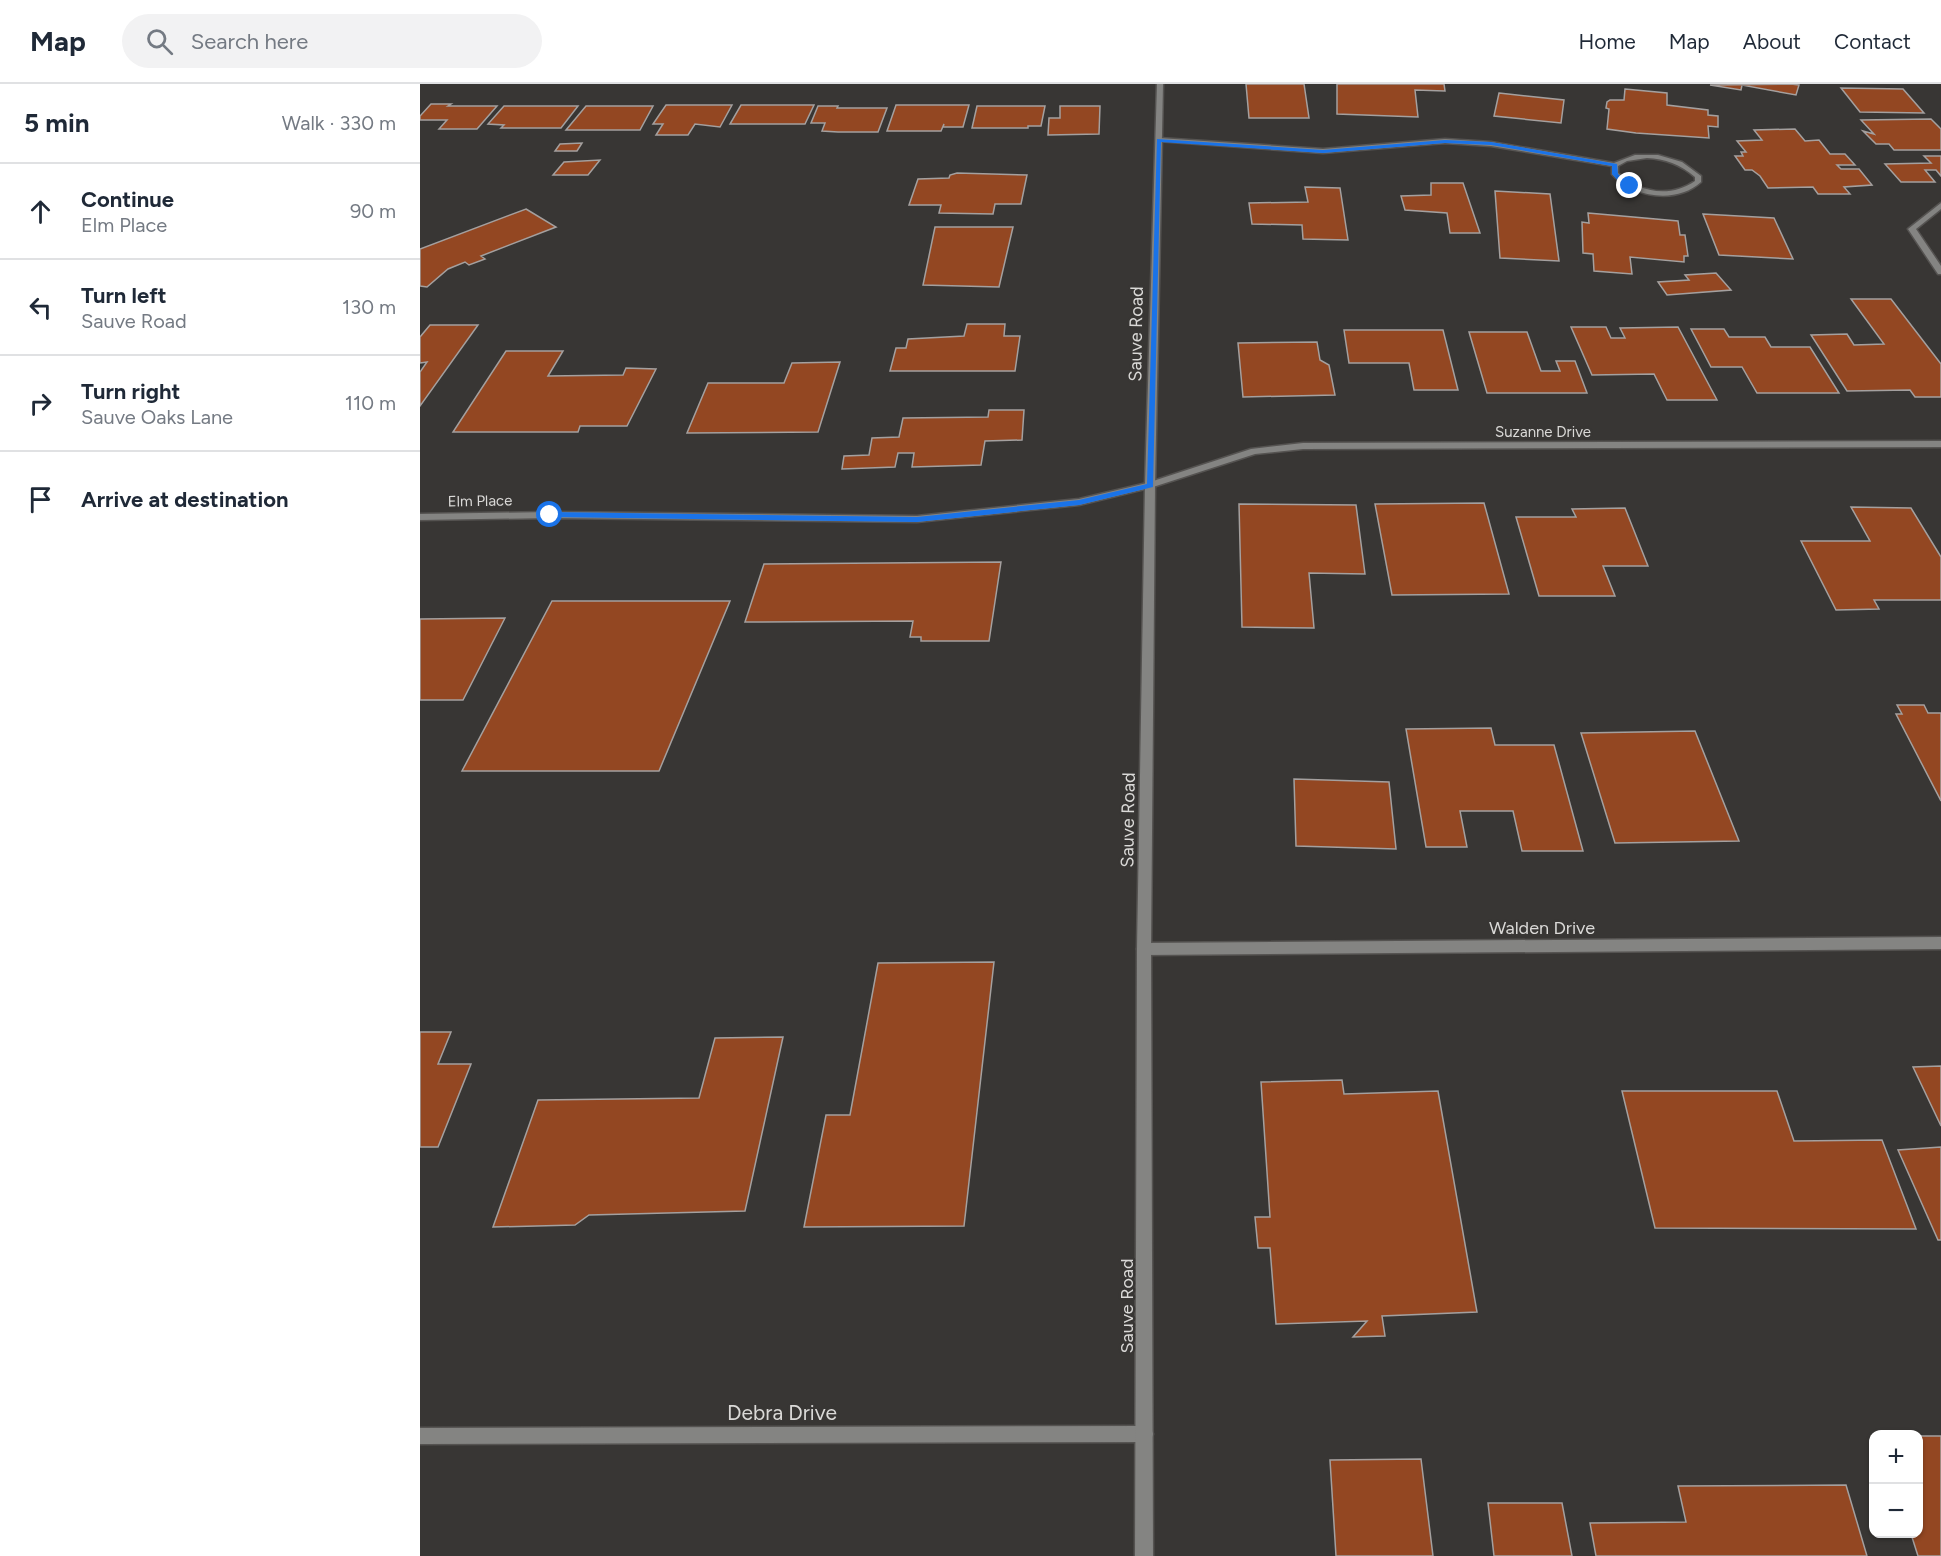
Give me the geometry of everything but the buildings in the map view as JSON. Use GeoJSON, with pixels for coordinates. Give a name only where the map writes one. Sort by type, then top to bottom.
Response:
{"type":"FeatureCollection","features":[{"type":"Feature","properties":{"kind":"street","name":"Sauve Road"},"geometry":{"type":"LineString","coordinates":[[1144,1556],[1144,950],[1150,485],[1160,84]]}},
{"type":"Feature","properties":{"kind":"street"},"geometry":{"type":"LineString","coordinates":[[1159,141],[1323,151],[1445,141],[1491,144],[1615,165],[1632,157],[1666,158],[1690,168],[1698,176],[1698,182],[1683,191],[1670,193],[1647,191],[1620,180],[1615,174],[1615,165]]}},
{"type":"Feature","properties":{"kind":"street"},"geometry":{"type":"LineString","coordinates":[[1941,205],[1912,229],[1941,272]]}},
{"type":"Feature","properties":{"kind":"street","name":"Suzanne Drive"},"geometry":{"type":"LineString","coordinates":[[1150,485],[1254,451],[1303,446],[1941,444]]}},
{"type":"Feature","properties":{"kind":"street","name":"Elm Place"},"geometry":{"type":"LineString","coordinates":[[420,517],[550,515],[917,519],[1079,502],[1150,485]]}},
{"type":"Feature","properties":{"kind":"street","name":"Walden Drive"},"geometry":{"type":"LineString","coordinates":[[1144,950],[1941,943]]}},
{"type":"Feature","properties":{"kind":"street","name":"Debra Drive"},"geometry":{"type":"LineString","coordinates":[[420,1436],[1145,1434]]}},
{"type":"Feature","properties":{"kind":"route"},"geometry":{"type":"LineString","coordinates":[[550,515],[917,519],[1079,502],[1150,485],[1159,141],[1323,151],[1445,141],[1491,144],[1557,153],[1615,165],[1615,174],[1630,186]]}}]}
